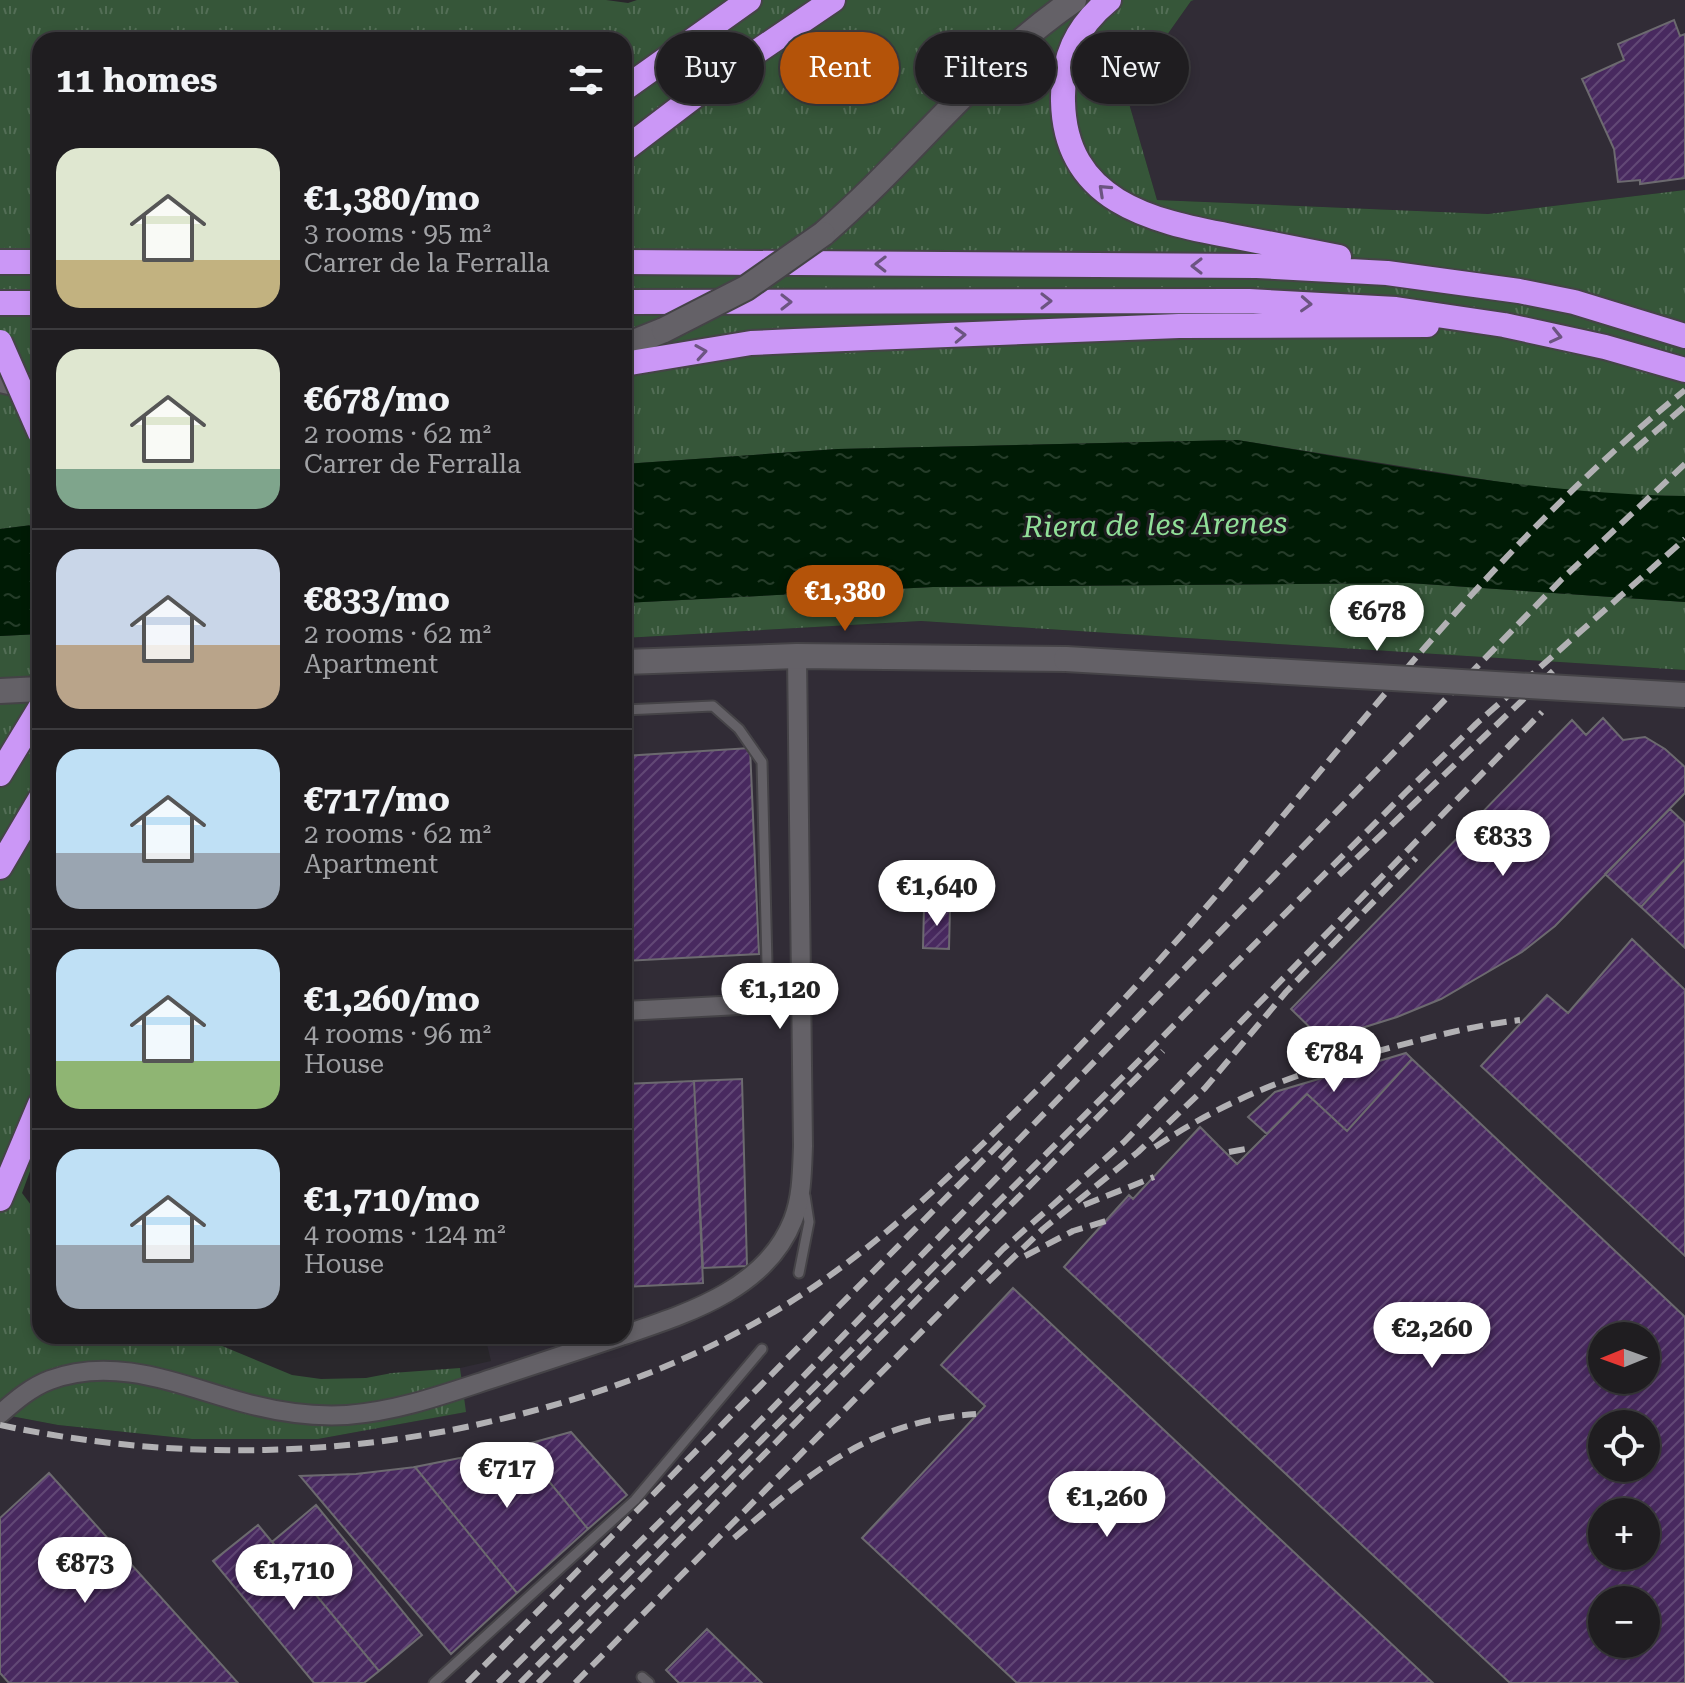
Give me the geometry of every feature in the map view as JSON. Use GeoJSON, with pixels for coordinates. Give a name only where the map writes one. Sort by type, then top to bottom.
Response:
{"type":"FeatureCollection","features":[{"type":"Feature","properties":{"kind":"highway"},"geometry":{"type":"LineString","coordinates":[[632,83],[749,0]]}},
{"type":"Feature","properties":{"kind":"highway"},"geometry":{"type":"LineString","coordinates":[[632,144],[721,76],[833,0]]}},
{"type":"Feature","properties":{"kind":"highway"},"geometry":{"type":"LineString","coordinates":[[1109,0],[1077,33],[1063,84],[1065,130],[1081,164],[1106,195],[1132,210],[1173,225],[1387,270],[1574,302],[1685,336]]}},
{"type":"Feature","properties":{"kind":"highway"},"geometry":{"type":"LineString","coordinates":[[0,262],[32,262]]}},
{"type":"Feature","properties":{"kind":"highway"},"geometry":{"type":"LineString","coordinates":[[632,262],[1257,266],[1387,270]]}},
{"type":"Feature","properties":{"kind":"highway"},"geometry":{"type":"LineString","coordinates":[[632,302],[1249,301],[1394,317],[1480,320],[1605,347],[1685,370]]}},
{"type":"Feature","properties":{"kind":"highway"},"geometry":{"type":"LineString","coordinates":[[0,303],[32,303]]}},
{"type":"Feature","properties":{"kind":"highway"},"geometry":{"type":"LineString","coordinates":[[632,363],[751,343],[1394,317]]}},
{"type":"Feature","properties":{"kind":"highway"},"geometry":{"type":"LineString","coordinates":[[0,342],[32,415]]}},
{"type":"Feature","properties":{"kind":"highway"},"geometry":{"type":"LineString","coordinates":[[0,774],[32,721]]}},
{"type":"Feature","properties":{"kind":"highway"},"geometry":{"type":"LineString","coordinates":[[0,867],[32,812]]}},
{"type":"Feature","properties":{"kind":"highway"},"geometry":{"type":"LineString","coordinates":[[0,1199],[32,1123]]}},
{"type":"Feature","properties":{"kind":"street"},"geometry":{"type":"LineString","coordinates":[[632,343],[746,288],[823,234],[878,184],[990,68],[1045,20],[1074,0]]}},
{"type":"Feature","properties":{"kind":"street"},"geometry":{"type":"LineString","coordinates":[[0,380],[32,387]]}},
{"type":"Feature","properties":{"kind":"street"},"geometry":{"type":"LineString","coordinates":[[632,1332],[705,1305],[726,1293],[765,1264],[793,1219],[802,1177],[797,656]]}},
{"type":"Feature","properties":{"kind":"street"},"geometry":{"type":"LineString","coordinates":[[632,662],[797,656],[1066,659],[1685,695]]}},
{"type":"Feature","properties":{"kind":"street"},"geometry":{"type":"LineString","coordinates":[[0,691],[32,689]]}},
{"type":"Feature","properties":{"kind":"street"},"geometry":{"type":"LineString","coordinates":[[632,1011],[800,1002]]}},
{"type":"Feature","properties":{"kind":"street"},"geometry":{"type":"LineString","coordinates":[[0,1414],[48,1381],[84,1371],[102,1370],[140,1373],[248,1404],[296,1413],[344,1415],[371,1412],[426,1401],[598,1344]]}},
{"type":"Feature","properties":{"kind":"lane"},"geometry":{"type":"LineString","coordinates":[[632,710],[713,706],[739,729],[762,762],[768,1004]]}},
{"type":"Feature","properties":{"kind":"lane"},"geometry":{"type":"LineString","coordinates":[[799,1273],[809,1222],[802,1177]]}},
{"type":"Feature","properties":{"kind":"lane"},"geometry":{"type":"LineString","coordinates":[[434,1683],[635,1500],[762,1349]]}},
{"type":"Feature","properties":{"kind":"shaded area"},"geometry":{"type":"Polygon","coordinates":[[[1685,0],[1685,190],[1488,214],[1157,200],[1129,104],[1189,104],[1189,32],[1169,32],[1191,1],[1685,0]]]}},
{"type":"Feature","properties":{"kind":"shaded area"},"geometry":{"type":"Polygon","coordinates":[[[921,621],[1685,670],[1685,1683],[0,1683],[0,1414],[58,1425],[192,1439],[318,1439],[465,1412],[460,1368],[491,1361],[487,1344],[632,1344],[632,638],[921,621]]]}},
{"type":"Feature","properties":{"kind":"green space"},"geometry":{"type":"Polygon","coordinates":[[[0,0],[606,0],[628,3],[637,0],[1194,0],[1169,32],[1072,32],[1072,104],[1129,104],[1157,200],[1488,214],[1685,190],[1685,496],[1627,495],[1525,486],[1237,440],[838,449],[632,463],[632,32],[32,32],[32,525],[0,529],[0,0]]]}},
{"type":"Feature","properties":{"kind":"green space"},"geometry":{"type":"Polygon","coordinates":[[[1409,583],[1685,602],[1685,670],[921,621],[632,638],[632,603],[933,587],[1409,583]]]}},
{"type":"Feature","properties":{"kind":"green space"},"geometry":{"type":"Polygon","coordinates":[[[32,634],[32,1166],[22,1193],[32,1206],[32,1344],[217,1344],[292,1375],[321,1379],[366,1378],[460,1368],[466,1412],[318,1439],[192,1439],[58,1425],[0,1414],[0,636],[32,634]]]}},
{"type":"Feature","properties":{"kind":"water","name":"Riera de les Arenes"},"geometry":{"type":"Polygon","coordinates":[[[1237,440],[1516,484],[1685,496],[1685,602],[1409,583],[933,587],[632,603],[632,463],[838,449],[1237,440]]]}},
{"type":"Feature","properties":{"kind":"water"},"geometry":{"type":"Polygon","coordinates":[[[32,525],[32,634],[0,636],[0,529],[32,525]]]}},
{"type":"Feature","properties":{"kind":"building"},"geometry":{"type":"Polygon","coordinates":[[[1674,20],[1680,36],[1685,34],[1685,178],[1640,184],[1640,180],[1618,182],[1614,149],[1582,79],[1624,60],[1618,44],[1674,20]]]}},
{"type":"Feature","properties":{"kind":"building"},"geometry":{"type":"Polygon","coordinates":[[[1603,718],[1623,740],[1645,737],[1685,767],[1685,793],[1555,926],[1522,952],[1441,999],[1397,1017],[1323,1040],[1291,1009],[1572,720],[1586,735],[1603,718]]]}},
{"type":"Feature","properties":{"kind":"building"},"geometry":{"type":"Polygon","coordinates":[[[750,748],[759,954],[632,961],[632,755],[750,748]]]}},
{"type":"Feature","properties":{"kind":"building"},"geometry":{"type":"Polygon","coordinates":[[[1670,809],[1685,823],[1685,859],[1641,907],[1605,874],[1670,809]]]}},
{"type":"Feature","properties":{"kind":"building"},"geometry":{"type":"Polygon","coordinates":[[[1685,859],[1685,948],[1641,907],[1685,859]]]}},
{"type":"Feature","properties":{"kind":"building"},"geometry":{"type":"Polygon","coordinates":[[[924,907],[950,907],[949,949],[923,948],[924,907]]]}},
{"type":"Feature","properties":{"kind":"building"},"geometry":{"type":"Polygon","coordinates":[[[1632,939],[1685,990],[1685,1256],[1481,1066],[1547,995],[1568,1013],[1632,939]]]}},
{"type":"Feature","properties":{"kind":"building"},"geometry":{"type":"Polygon","coordinates":[[[1406,1053],[1412,1059],[1347,1131],[1307,1094],[1267,1134],[1248,1117],[1275,1092],[1406,1053]]]}},
{"type":"Feature","properties":{"kind":"building"},"geometry":{"type":"Polygon","coordinates":[[[1412,1059],[1685,1317],[1685,1683],[1510,1683],[1064,1267],[1129,1195],[1133,1199],[1200,1127],[1237,1164],[1307,1094],[1347,1131],[1412,1059]]]}},
{"type":"Feature","properties":{"kind":"building"},"geometry":{"type":"Polygon","coordinates":[[[742,1079],[747,1266],[703,1268],[694,1081],[742,1079]]]}},
{"type":"Feature","properties":{"kind":"building"},"geometry":{"type":"Polygon","coordinates":[[[694,1081],[703,1283],[632,1287],[632,1084],[694,1081]]]}},
{"type":"Feature","properties":{"kind":"building"},"geometry":{"type":"Polygon","coordinates":[[[1013,1288],[1433,1683],[1017,1683],[862,1538],[985,1406],[941,1365],[1013,1288]]]}},
{"type":"Feature","properties":{"kind":"building"},"geometry":{"type":"Polygon","coordinates":[[[571,1432],[627,1495],[588,1529],[520,1446],[571,1432]]]}},
{"type":"Feature","properties":{"kind":"building"},"geometry":{"type":"Polygon","coordinates":[[[520,1446],[588,1529],[517,1593],[415,1467],[520,1446]]]}},
{"type":"Feature","properties":{"kind":"building"},"geometry":{"type":"Polygon","coordinates":[[[415,1467],[517,1593],[451,1654],[300,1476],[415,1467]]]}},
{"type":"Feature","properties":{"kind":"building"},"geometry":{"type":"Polygon","coordinates":[[[49,1473],[238,1683],[9,1683],[0,1673],[0,1518],[49,1473]]]}},
{"type":"Feature","properties":{"kind":"building"},"geometry":{"type":"Polygon","coordinates":[[[316,1505],[422,1635],[379,1671],[272,1542],[316,1505]]]}},
{"type":"Feature","properties":{"kind":"building"},"geometry":{"type":"Polygon","coordinates":[[[258,1525],[379,1671],[364,1683],[314,1683],[213,1561],[258,1525]]]}},
{"type":"Feature","properties":{"kind":"building"},"geometry":{"type":"Polygon","coordinates":[[[707,1629],[762,1683],[679,1683],[666,1670],[707,1629]]]}},
{"type":"Feature","properties":{"kind":"railway"},"geometry":{"type":"LineString","coordinates":[[0,1425],[58,1436],[176,1449],[295,1449],[413,1437],[510,1417],[624,1383],[697,1353],[803,1294],[903,1218],[1026,1101],[1177,940],[1388,690],[1500,564],[1620,445],[1685,390]]}},
{"type":"Feature","properties":{"kind":"railway"},"geometry":{"type":"LineString","coordinates":[[1635,449],[1685,406]]}},
{"type":"Feature","properties":{"kind":"railway"},"geometry":{"type":"LineString","coordinates":[[1000,1159],[1562,579],[1685,464]]}},
{"type":"Feature","properties":{"kind":"railway"},"geometry":{"type":"LineString","coordinates":[[520,1683],[1406,792],[1476,724],[1685,539]]}},
{"type":"Feature","properties":{"kind":"railway"},"geometry":{"type":"LineString","coordinates":[[1339,875],[1553,671]]}},
{"type":"Feature","properties":{"kind":"railway"},"geometry":{"type":"LineString","coordinates":[[575,1683],[1003,1249],[1124,1142],[1542,712]]}},
{"type":"Feature","properties":{"kind":"railway"},"geometry":{"type":"LineString","coordinates":[[988,1282],[1043,1229],[1138,1152],[1205,1088],[1286,992],[1416,858]]}},
{"type":"Feature","properties":{"kind":"railway"},"geometry":{"type":"LineString","coordinates":[[1155,1147],[1212,1113],[1299,1075],[1424,1039],[1520,1020]]}},
{"type":"Feature","properties":{"kind":"railway"},"geometry":{"type":"LineString","coordinates":[[538,1683],[1163,1051]]}},
{"type":"Feature","properties":{"kind":"railway"},"geometry":{"type":"LineString","coordinates":[[467,1683],[1004,1139]]}},
{"type":"Feature","properties":{"kind":"railway"},"geometry":{"type":"LineString","coordinates":[[1229,1152],[1251,1148]]}},
{"type":"Feature","properties":{"kind":"railway"},"geometry":{"type":"LineString","coordinates":[[498,1683],[719,1463],[1020,1154]]}},
{"type":"Feature","properties":{"kind":"railway"},"geometry":{"type":"LineString","coordinates":[[1084,1205],[1154,1177]]}},
{"type":"Feature","properties":{"kind":"railway"},"geometry":{"type":"LineString","coordinates":[[1025,1256],[1073,1231],[1106,1221]]}},
{"type":"Feature","properties":{"kind":"railway"},"geometry":{"type":"LineString","coordinates":[[734,1538],[816,1472],[873,1439],[904,1427],[976,1414]]}}]}
